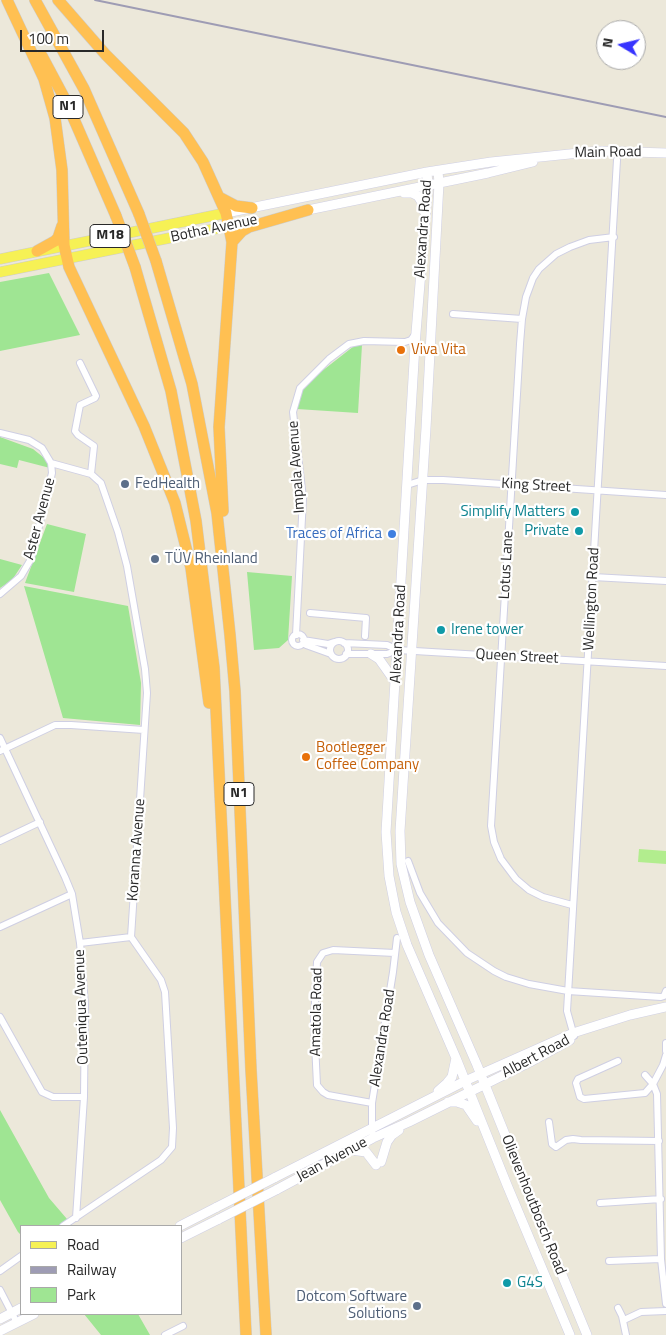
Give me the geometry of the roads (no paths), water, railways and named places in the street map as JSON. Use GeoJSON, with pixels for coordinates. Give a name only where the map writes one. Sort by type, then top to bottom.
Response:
{"type":"FeatureCollection","features":[{"type":"Feature","properties":{"kind":"highway"},"geometry":{"type":"LineString","coordinates":[[58,0],[127,78],[184,133],[203,162],[226,213],[232,242],[219,441],[232,602],[230,635]]}},
{"type":"Feature","properties":{"kind":"highway"},"geometry":{"type":"LineString","coordinates":[[9,1],[44,79],[55,118],[62,170],[66,259],[144,426],[175,502],[191,568],[219,782]]}},
{"type":"Feature","properties":{"kind":"highway","name":"N1"},"geometry":{"type":"LineString","coordinates":[[9,1],[66,100],[116,216],[134,267],[171,391],[196,522],[214,668],[246,1335]]}},
{"type":"Feature","properties":{"kind":"highway","name":"N1"},"geometry":{"type":"LineString","coordinates":[[37,3],[84,89],[140,214],[156,261],[194,393],[217,513],[235,691],[251,1070],[266,1335]]}},
{"type":"Feature","properties":{"kind":"highway"},"geometry":{"type":"LineString","coordinates":[[219,197],[236,206],[252,208]]}},
{"type":"Feature","properties":{"kind":"highway"},"geometry":{"type":"LineString","coordinates":[[232,242],[242,231],[249,227],[308,210]]}},
{"type":"Feature","properties":{"kind":"highway"},"geometry":{"type":"LineString","coordinates":[[37,252],[58,238],[63,219]]}},
{"type":"Feature","properties":{"kind":"main road","name":"Main Road"},"geometry":{"type":"LineString","coordinates":[[438,171],[511,159],[550,157],[599,151],[666,153]]}},
{"type":"Feature","properties":{"kind":"main road","name":"Main Road"},"geometry":{"type":"LineString","coordinates":[[439,183],[550,157]]}},
{"type":"Feature","properties":{"kind":"main road","name":"M18"},"geometry":{"type":"LineString","coordinates":[[427,172],[438,171]]}},
{"type":"Feature","properties":{"kind":"main road","name":"Alexandra Road"},"geometry":{"type":"LineString","coordinates":[[438,171],[439,183],[422,480],[400,831],[401,864],[419,929],[481,1074]]}},
{"type":"Feature","properties":{"kind":"main road","name":"Alexandra Road"},"geometry":{"type":"LineString","coordinates":[[427,172],[428,184],[414,363],[386,832],[389,876],[396,912],[465,1081]]}},
{"type":"Feature","properties":{"kind":"main road","name":"Botha Avenue"},"geometry":{"type":"LineString","coordinates":[[0,259],[427,172]]}},
{"type":"Feature","properties":{"kind":"main road","name":"M18"},"geometry":{"type":"LineString","coordinates":[[428,184],[439,183]]}},
{"type":"Feature","properties":{"kind":"main road","name":"Botha Avenue"},"geometry":{"type":"LineString","coordinates":[[0,272],[380,196],[428,184]]}},
{"type":"Feature","properties":{"kind":"main road"},"geometry":{"type":"LineString","coordinates":[[380,196],[409,193],[418,196],[423,204],[424,240]]}},
{"type":"Feature","properties":{"kind":"main road"},"geometry":{"type":"LineString","coordinates":[[420,282],[424,275],[428,257],[435,254]]}},
{"type":"Feature","properties":{"kind":"main road"},"geometry":{"type":"LineString","coordinates":[[371,654],[379,659],[396,683]]}},
{"type":"Feature","properties":{"kind":"main road","name":"Albert Road"},"geometry":{"type":"LineString","coordinates":[[481,1074],[587,1029],[623,1017],[666,1007]]}},
{"type":"Feature","properties":{"kind":"main road","name":"Albert Road"},"geometry":{"type":"LineString","coordinates":[[484,1084],[530,1062],[574,1035]]}},
{"type":"Feature","properties":{"kind":"main road"},"geometry":{"type":"LineString","coordinates":[[415,1106],[447,1083],[452,1076],[456,1058]]}},
{"type":"Feature","properties":{"kind":"main road","name":"Jean Avenue"},"geometry":{"type":"LineString","coordinates":[[182,1238],[350,1150],[372,1133],[415,1106],[481,1074]]}},
{"type":"Feature","properties":{"kind":"main road","name":"Olievenhoutbosch Road"},"geometry":{"type":"LineString","coordinates":[[481,1074],[588,1335]]}},
{"type":"Feature","properties":{"kind":"main road","name":"Olievenhoutbosch Road"},"geometry":{"type":"LineString","coordinates":[[465,1081],[570,1335]]}},
{"type":"Feature","properties":{"kind":"main road","name":"Jean Avenue"},"geometry":{"type":"LineString","coordinates":[[182,1225],[274,1178],[372,1133],[409,1122],[484,1084]]}},
{"type":"Feature","properties":{"kind":"main road"},"geometry":{"type":"LineString","coordinates":[[448,1102],[462,1103],[470,1109],[499,1166]]}},
{"type":"Feature","properties":{"kind":"main road"},"geometry":{"type":"LineString","coordinates":[[350,1150],[366,1152],[378,1163],[390,1138],[409,1122]]}},
{"type":"Feature","properties":{"kind":"main road"},"geometry":{"type":"LineString","coordinates":[[0,1319],[16,1313]]}},
{"type":"Feature","properties":{"kind":"main road"},"geometry":{"type":"LineString","coordinates":[[0,1332],[32,1315]]}},
{"type":"Feature","properties":{"kind":"street","name":"Wellington Road"},"geometry":{"type":"LineString","coordinates":[[574,1035],[567,1014],[572,905],[614,237],[617,160]]}},
{"type":"Feature","properties":{"kind":"street","name":"Lotus Lane"},"geometry":{"type":"LineString","coordinates":[[572,905],[543,897],[523,885],[506,867],[494,842],[491,826],[522,319],[526,297],[532,282],[536,273],[547,262],[556,254],[582,242],[614,237]]}},
{"type":"Feature","properties":{"kind":"street"},"geometry":{"type":"LineString","coordinates":[[453,314],[522,319]]}},
{"type":"Feature","properties":{"kind":"street"},"geometry":{"type":"LineString","coordinates":[[400,343],[411,340],[416,333]]}},
{"type":"Feature","properties":{"kind":"street","name":"Impala Avenue"},"geometry":{"type":"LineString","coordinates":[[296,635],[302,498],[293,412],[298,394],[303,383],[349,344],[364,341],[400,343]]}},
{"type":"Feature","properties":{"kind":"street"},"geometry":{"type":"LineString","coordinates":[[400,343],[408,348],[414,363]]}},
{"type":"Feature","properties":{"kind":"street"},"geometry":{"type":"LineString","coordinates":[[0,433],[33,442],[46,452],[51,463],[91,474],[94,446],[78,436],[75,431],[79,407],[96,396],[80,363]]}},
{"type":"Feature","properties":{"kind":"street","name":"Aster Avenue"},"geometry":{"type":"LineString","coordinates":[[0,594],[21,576],[31,559],[52,476],[51,463]]}},
{"type":"Feature","properties":{"kind":"street","name":"Koranna Avenue"},"geometry":{"type":"LineString","coordinates":[[91,474],[99,480],[103,487],[118,532],[127,566],[146,681],[131,937]]}},
{"type":"Feature","properties":{"kind":"street","name":"King Street"},"geometry":{"type":"LineString","coordinates":[[407,485],[422,480],[666,495]]}},
{"type":"Feature","properties":{"kind":"street"},"geometry":{"type":"LineString","coordinates":[[592,577],[666,581]]}},
{"type":"Feature","properties":{"kind":"street"},"geometry":{"type":"LineString","coordinates":[[310,613],[366,618],[365,636]]}},
{"type":"Feature","properties":{"kind":"street"},"geometry":{"type":"LineString","coordinates":[[302,643],[302,636],[296,635],[293,637],[292,643],[296,646],[302,643],[328,644],[340,641],[344,643],[387,645],[398,650]]}},
{"type":"Feature","properties":{"kind":"street"},"geometry":{"type":"LineString","coordinates":[[331,654],[331,646],[334,642]]}},
{"type":"Feature","properties":{"kind":"street"},"geometry":{"type":"LineString","coordinates":[[302,643],[338,658],[346,654],[387,654],[398,650]]}},
{"type":"Feature","properties":{"kind":"street"},"geometry":{"type":"LineString","coordinates":[[344,643],[347,647],[346,654]]}},
{"type":"Feature","properties":{"kind":"street","name":"Queen Street"},"geometry":{"type":"LineString","coordinates":[[398,650],[666,666]]}},
{"type":"Feature","properties":{"kind":"street"},"geometry":{"type":"LineString","coordinates":[[2,750],[55,725],[62,724],[144,730]]}},
{"type":"Feature","properties":{"kind":"street","name":"Outeniqua Avenue"},"geometry":{"type":"LineString","coordinates":[[0,738],[2,750],[40,822],[72,894],[80,943],[85,983],[84,1097],[83,1139],[76,1218]]}},
{"type":"Feature","properties":{"kind":"street"},"geometry":{"type":"LineString","coordinates":[[0,840],[40,822]]}},
{"type":"Feature","properties":{"kind":"street"},"geometry":{"type":"LineString","coordinates":[[408,861],[420,893],[430,910],[448,933],[467,953],[506,977],[568,992],[661,997],[664,996],[666,991]]}},
{"type":"Feature","properties":{"kind":"street"},"geometry":{"type":"LineString","coordinates":[[0,927],[72,894]]}},
{"type":"Feature","properties":{"kind":"street"},"geometry":{"type":"LineString","coordinates":[[65,1225],[161,1160],[172,1147],[165,992],[160,980],[131,937],[80,943]]}},
{"type":"Feature","properties":{"kind":"street","name":"Alexandra Road"},"geometry":{"type":"LineString","coordinates":[[372,1133],[372,1103],[394,972],[396,938]]}},
{"type":"Feature","properties":{"kind":"street","name":"Amatola Road"},"geometry":{"type":"LineString","coordinates":[[372,1103],[328,1095],[323,1092],[316,1082],[314,1022],[318,962],[323,953],[333,950],[395,953]]}},
{"type":"Feature","properties":{"kind":"street"},"geometry":{"type":"LineString","coordinates":[[1,1021],[42,1092],[53,1097],[84,1097]]}},
{"type":"Feature","properties":{"kind":"street"},"geometry":{"type":"LineString","coordinates":[[666,1043],[666,1051]]}},
{"type":"Feature","properties":{"kind":"street"},"geometry":{"type":"LineString","coordinates":[[618,1061],[578,1079],[576,1083],[580,1098],[645,1093],[653,1084],[666,1055]]}},
{"type":"Feature","properties":{"kind":"street"},"geometry":{"type":"LineString","coordinates":[[645,1075],[653,1084],[657,1094],[661,1259],[666,1304]]}},
{"type":"Feature","properties":{"kind":"street"},"geometry":{"type":"LineString","coordinates":[[549,1122],[554,1146],[573,1139],[659,1141]]}},
{"type":"Feature","properties":{"kind":"street"},"geometry":{"type":"LineString","coordinates":[[600,1203],[660,1200]]}},
{"type":"Feature","properties":{"kind":"street"},"geometry":{"type":"LineString","coordinates":[[0,1271],[20,1257]]}},
{"type":"Feature","properties":{"kind":"street"},"geometry":{"type":"LineString","coordinates":[[609,1261],[661,1259]]}},
{"type":"Feature","properties":{"kind":"street"},"geometry":{"type":"LineString","coordinates":[[0,1290],[16,1313],[17,1323]]}},
{"type":"Feature","properties":{"kind":"street"},"geometry":{"type":"LineString","coordinates":[[618,1308],[624,1320],[626,1335]]}},
{"type":"Feature","properties":{"kind":"street"},"geometry":{"type":"LineString","coordinates":[[624,1320],[641,1312],[666,1311]]}},
{"type":"Feature","properties":{"kind":"street"},"geometry":{"type":"LineString","coordinates":[[165,1335],[183,1326]]}},
{"type":"Feature","properties":{"kind":"railway"},"geometry":{"type":"LineString","coordinates":[[95,0],[666,117]]}},
{"type":"Feature","properties":{"kind":"place","name":"Viva Vita"},"geometry":{"type":"Point","coordinates":[401,350]}},
{"type":"Feature","properties":{"kind":"place","name":"FedHealth"},"geometry":{"type":"Point","coordinates":[125,484]}},
{"type":"Feature","properties":{"kind":"place","name":"Simplify Matters"},"geometry":{"type":"Point","coordinates":[575,512]}},
{"type":"Feature","properties":{"kind":"place","name":"Private"},"geometry":{"type":"Point","coordinates":[579,531]}},
{"type":"Feature","properties":{"kind":"place","name":"Traces of Africa"},"geometry":{"type":"Point","coordinates":[392,534]}},
{"type":"Feature","properties":{"kind":"place","name":"TÜV Rheinland"},"geometry":{"type":"Point","coordinates":[155,559]}},
{"type":"Feature","properties":{"kind":"place","name":"Irene tower"},"geometry":{"type":"Point","coordinates":[441,630]}},
{"type":"Feature","properties":{"kind":"place","name":"Bootlegger Coffee Company"},"geometry":{"type":"Point","coordinates":[306,757]}},
{"type":"Feature","properties":{"kind":"place","name":"G4S"},"geometry":{"type":"Point","coordinates":[507,1283]}},
{"type":"Feature","properties":{"kind":"place","name":"Dotcom Software Solutions"},"geometry":{"type":"Point","coordinates":[417,1306]}}]}
